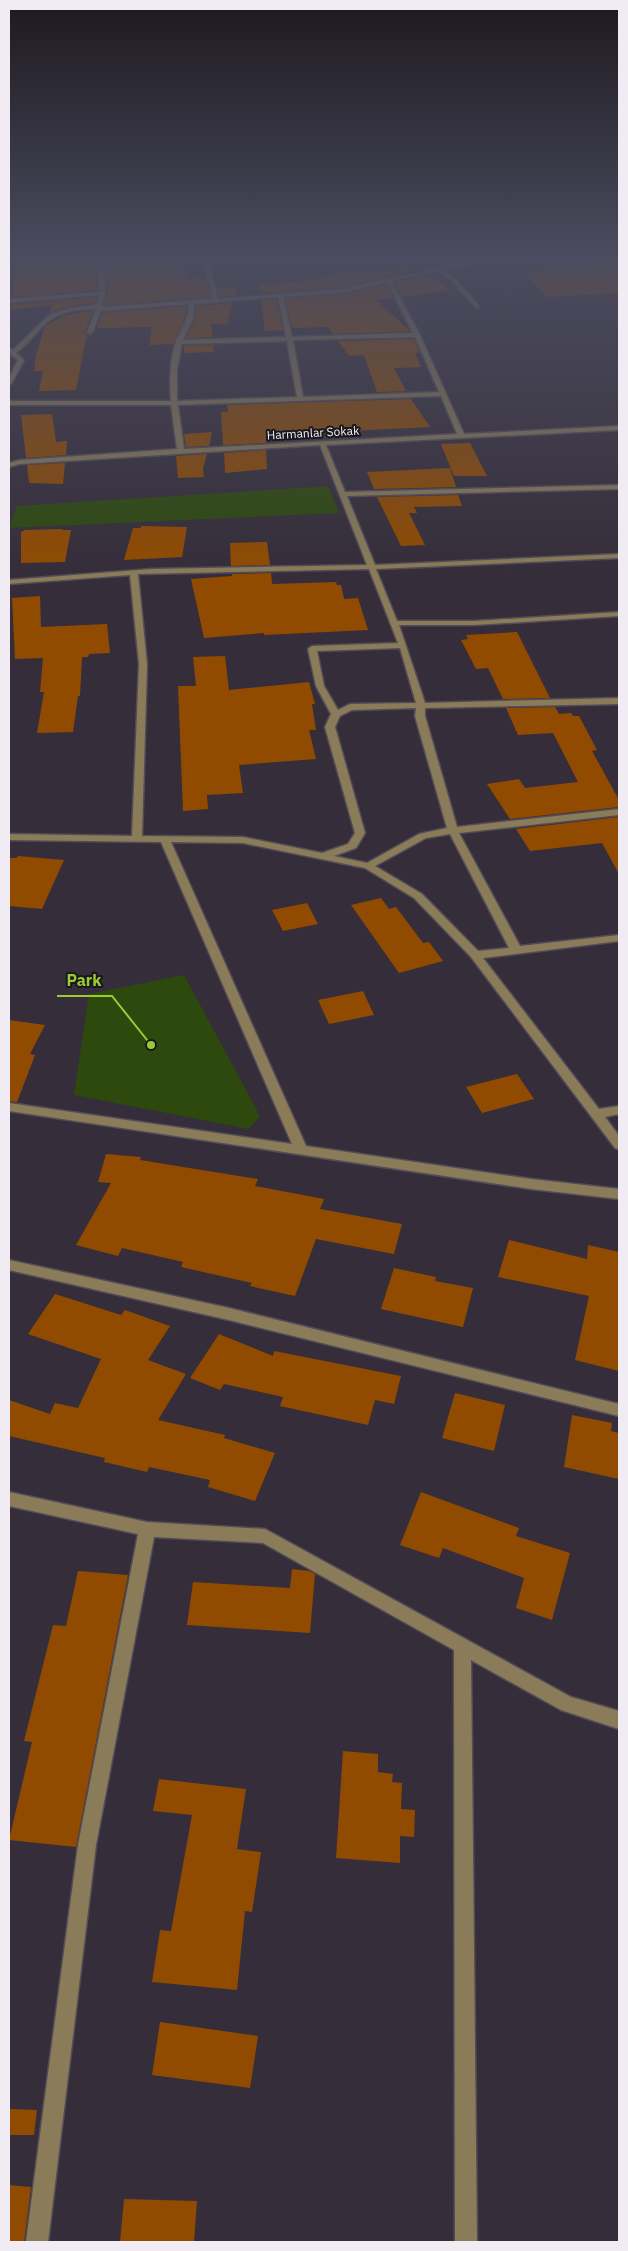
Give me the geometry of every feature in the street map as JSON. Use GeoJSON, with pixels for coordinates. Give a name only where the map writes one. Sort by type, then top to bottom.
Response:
{"type":"FeatureCollection","features":[{"type":"Feature","properties":{"kind":"street"},"geometry":{"type":"LineString","coordinates":[[9,383],[19,364]]}},
{"type":"Feature","properties":{"kind":"street"},"geometry":{"type":"LineString","coordinates":[[177,364],[173,402],[181,451]]}},
{"type":"Feature","properties":{"kind":"street"},"geometry":{"type":"LineString","coordinates":[[294,364],[300,398]]}},
{"type":"Feature","properties":{"kind":"street"},"geometry":{"type":"LineString","coordinates":[[430,364],[462,437]]}},
{"type":"Feature","properties":{"kind":"street"},"geometry":{"type":"LineString","coordinates":[[9,403],[173,402],[443,394]]}},
{"type":"Feature","properties":{"kind":"street","name":"Harmanlar Sokak"},"geometry":{"type":"LineString","coordinates":[[9,465],[20,462],[181,451],[619,428]]}},
{"type":"Feature","properties":{"kind":"street"},"geometry":{"type":"LineString","coordinates":[[322,443],[403,645],[421,705],[420,716],[453,830],[516,950]]}},
{"type":"Feature","properties":{"kind":"street"},"geometry":{"type":"LineString","coordinates":[[343,494],[619,487]]}},
{"type":"Feature","properties":{"kind":"street"},"geometry":{"type":"LineString","coordinates":[[9,582],[134,573],[373,567],[619,556]]}},
{"type":"Feature","properties":{"kind":"street"},"geometry":{"type":"LineString","coordinates":[[134,573],[143,664],[137,838]]}},
{"type":"Feature","properties":{"kind":"street"},"geometry":{"type":"LineString","coordinates":[[395,623],[474,623],[619,614]]}},
{"type":"Feature","properties":{"kind":"street"},"geometry":{"type":"LineString","coordinates":[[336,714],[320,686],[312,649],[403,645]]}},
{"type":"Feature","properties":{"kind":"street"},"geometry":{"type":"LineString","coordinates":[[323,856],[352,846],[360,833],[330,727],[336,714],[350,707],[619,701]]}},
{"type":"Feature","properties":{"kind":"street"},"geometry":{"type":"LineString","coordinates":[[368,866],[423,836],[453,830],[619,812]]}},
{"type":"Feature","properties":{"kind":"street"},"geometry":{"type":"LineString","coordinates":[[9,837],[243,840],[368,866],[418,896],[475,955],[619,1145]]}},
{"type":"Feature","properties":{"kind":"street"},"geometry":{"type":"LineString","coordinates":[[164,838],[301,1150]]}},
{"type":"Feature","properties":{"kind":"street"},"geometry":{"type":"LineString","coordinates":[[475,955],[619,938]]}},
{"type":"Feature","properties":{"kind":"street"},"geometry":{"type":"LineString","coordinates":[[9,1107],[531,1184],[619,1194]]}},
{"type":"Feature","properties":{"kind":"street"},"geometry":{"type":"LineString","coordinates":[[597,1114],[619,1110]]}},
{"type":"Feature","properties":{"kind":"street"},"geometry":{"type":"LineString","coordinates":[[9,1265],[230,1314],[619,1410]]}},
{"type":"Feature","properties":{"kind":"street"},"geometry":{"type":"LineString","coordinates":[[9,1499],[147,1529],[265,1536],[567,1704],[619,1720]]}},
{"type":"Feature","properties":{"kind":"street"},"geometry":{"type":"LineString","coordinates":[[37,2242],[87,1845],[147,1529]]}},
{"type":"Feature","properties":{"kind":"street"},"geometry":{"type":"LineString","coordinates":[[462,1645],[466,2242]]}},
{"type":"Feature","properties":{"kind":"green space"},"geometry":{"type":"Polygon","coordinates":[[[328,486],[339,513],[9,528],[17,506],[328,486]]]}},
{"type":"Feature","properties":{"kind":"green space"},"geometry":{"type":"Polygon","coordinates":[[[184,975],[260,1116],[249,1129],[74,1095],[89,994],[184,975]]]}},
{"type":"Feature","properties":{"kind":"building"},"geometry":{"type":"Polygon","coordinates":[[[35,364],[81,364],[76,390],[39,391],[43,371],[34,371],[35,364]]]}},
{"type":"Feature","properties":{"kind":"building"},"geometry":{"type":"Polygon","coordinates":[[[367,364],[420,364],[421,367],[394,368],[406,391],[377,392],[367,364]]]}},
{"type":"Feature","properties":{"kind":"building"},"geometry":{"type":"Polygon","coordinates":[[[411,399],[430,427],[266,435],[266,443],[223,445],[221,412],[228,412],[227,405],[411,399]]]}},
{"type":"Feature","properties":{"kind":"building"},"geometry":{"type":"Polygon","coordinates":[[[52,414],[56,442],[67,441],[66,455],[26,458],[21,415],[52,414]]]}},
{"type":"Feature","properties":{"kind":"building"},"geometry":{"type":"Polygon","coordinates":[[[212,432],[209,446],[186,447],[184,434],[212,432]]]}},
{"type":"Feature","properties":{"kind":"building"},"geometry":{"type":"Polygon","coordinates":[[[470,443],[487,476],[454,476],[441,444],[470,443]]]}},
{"type":"Feature","properties":{"kind":"building"},"geometry":{"type":"Polygon","coordinates":[[[266,450],[267,469],[225,473],[224,453],[266,450]]]}},
{"type":"Feature","properties":{"kind":"building"},"geometry":{"type":"Polygon","coordinates":[[[207,454],[203,469],[204,477],[178,478],[176,456],[207,454]]]}},
{"type":"Feature","properties":{"kind":"building"},"geometry":{"type":"Polygon","coordinates":[[[65,463],[63,484],[29,483],[27,465],[65,463]]]}},
{"type":"Feature","properties":{"kind":"building"},"geometry":{"type":"Polygon","coordinates":[[[450,468],[456,487],[374,489],[367,472],[450,468]]]}},
{"type":"Feature","properties":{"kind":"building"},"geometry":{"type":"Polygon","coordinates":[[[458,495],[462,506],[414,507],[417,513],[409,513],[425,545],[401,546],[377,497],[458,495]]]}},
{"type":"Feature","properties":{"kind":"building"},"geometry":{"type":"Polygon","coordinates":[[[141,526],[187,527],[182,557],[124,560],[133,528],[141,528],[141,526]]]}},
{"type":"Feature","properties":{"kind":"building"},"geometry":{"type":"Polygon","coordinates":[[[25,530],[71,530],[65,562],[21,563],[21,532],[25,530]]]}},
{"type":"Feature","properties":{"kind":"building"},"geometry":{"type":"Polygon","coordinates":[[[267,542],[270,565],[231,566],[230,543],[267,542]]]}},
{"type":"Feature","properties":{"kind":"building"},"geometry":{"type":"Polygon","coordinates":[[[271,573],[272,584],[336,582],[337,585],[341,585],[344,599],[358,598],[368,630],[264,635],[264,633],[204,638],[191,579],[232,576],[232,574],[271,573]]]}},
{"type":"Feature","properties":{"kind":"building"},"geometry":{"type":"Polygon","coordinates":[[[40,596],[41,627],[107,624],[110,653],[89,654],[88,657],[82,657],[80,696],[78,696],[73,732],[37,733],[44,692],[40,692],[43,658],[15,659],[12,598],[40,596]]]}},
{"type":"Feature","properties":{"kind":"building"},"geometry":{"type":"Polygon","coordinates":[[[517,632],[550,698],[503,699],[488,668],[476,669],[461,640],[468,639],[466,635],[517,632]]]}},
{"type":"Feature","properties":{"kind":"building"},"geometry":{"type":"Polygon","coordinates":[[[225,656],[229,690],[309,682],[315,704],[312,704],[316,730],[309,730],[316,759],[239,765],[243,793],[207,795],[208,809],[183,811],[178,686],[196,686],[193,657],[225,656]]]}},
{"type":"Feature","properties":{"kind":"building"},"geometry":{"type":"Polygon","coordinates":[[[555,707],[559,714],[571,713],[573,716],[579,716],[597,750],[592,751],[619,800],[619,807],[510,819],[487,784],[519,779],[525,788],[578,782],[553,733],[518,735],[506,708],[555,707]]]}},
{"type":"Feature","properties":{"kind":"building"},"geometry":{"type":"Polygon","coordinates":[[[619,817],[619,874],[602,843],[530,851],[516,829],[619,817]]]}},
{"type":"Feature","properties":{"kind":"building"},"geometry":{"type":"Polygon","coordinates":[[[18,856],[64,860],[42,909],[9,906],[9,858],[16,858],[18,856]]]}},
{"type":"Feature","properties":{"kind":"building"},"geometry":{"type":"Polygon","coordinates":[[[381,898],[389,909],[396,907],[423,943],[429,942],[443,961],[399,973],[351,905],[381,898]]]}},
{"type":"Feature","properties":{"kind":"building"},"geometry":{"type":"Polygon","coordinates":[[[307,903],[318,924],[283,931],[272,910],[307,903]]]}},
{"type":"Feature","properties":{"kind":"building"},"geometry":{"type":"Polygon","coordinates":[[[363,991],[374,1015],[329,1024],[318,1000],[363,991]]]}},
{"type":"Feature","properties":{"kind":"building"},"geometry":{"type":"Polygon","coordinates":[[[9,1020],[45,1025],[30,1054],[35,1055],[17,1102],[9,1101],[9,1020]]]}},
{"type":"Feature","properties":{"kind":"building"},"geometry":{"type":"Polygon","coordinates":[[[517,1074],[534,1099],[482,1113],[466,1087],[517,1074]]]}},
{"type":"Feature","properties":{"kind":"building"},"geometry":{"type":"Polygon","coordinates":[[[106,1154],[141,1157],[140,1160],[258,1179],[255,1186],[324,1199],[320,1209],[402,1224],[394,1254],[316,1239],[295,1296],[250,1286],[252,1283],[181,1267],[183,1262],[122,1248],[118,1256],[76,1245],[111,1183],[98,1182],[106,1154]]]}},
{"type":"Feature","properties":{"kind":"building"},"geometry":{"type":"Polygon","coordinates":[[[509,1240],[587,1259],[588,1245],[619,1252],[619,1371],[575,1360],[589,1296],[498,1277],[509,1240]]]}},
{"type":"Feature","properties":{"kind":"building"},"geometry":{"type":"Polygon","coordinates":[[[394,1268],[436,1277],[435,1281],[473,1288],[463,1327],[381,1309],[394,1268]]]}},
{"type":"Feature","properties":{"kind":"building"},"geometry":{"type":"Polygon","coordinates":[[[55,1294],[121,1315],[125,1310],[170,1326],[148,1360],[186,1374],[158,1420],[225,1435],[224,1438],[275,1453],[255,1501],[208,1487],[210,1480],[149,1467],[147,1472],[104,1462],[105,1458],[9,1436],[9,1400],[50,1414],[55,1403],[78,1408],[101,1359],[28,1334],[55,1294]]]}},
{"type":"Feature","properties":{"kind":"building"},"geometry":{"type":"Polygon","coordinates":[[[219,1334],[273,1356],[274,1351],[401,1376],[394,1404],[375,1400],[368,1425],[280,1406],[283,1397],[224,1384],[220,1390],[190,1378],[219,1334]]]}},
{"type":"Feature","properties":{"kind":"building"},"geometry":{"type":"Polygon","coordinates":[[[455,1393],[505,1405],[494,1451],[442,1438],[455,1393]]]}},
{"type":"Feature","properties":{"kind":"building"},"geometry":{"type":"Polygon","coordinates":[[[572,1415],[612,1423],[611,1431],[619,1433],[619,1479],[564,1467],[572,1415]]]}},
{"type":"Feature","properties":{"kind":"building"},"geometry":{"type":"Polygon","coordinates":[[[421,1492],[519,1528],[516,1536],[570,1553],[552,1620],[516,1608],[524,1578],[443,1548],[439,1558],[400,1545],[421,1492]]]}},
{"type":"Feature","properties":{"kind":"building"},"geometry":{"type":"Polygon","coordinates":[[[292,1569],[309,1571],[315,1574],[310,1633],[187,1625],[193,1582],[290,1588],[292,1569]]]}},
{"type":"Feature","properties":{"kind":"building"},"geometry":{"type":"Polygon","coordinates":[[[78,1571],[128,1575],[76,1847],[9,1840],[32,1742],[24,1741],[53,1625],[66,1626],[78,1571]]]}},
{"type":"Feature","properties":{"kind":"building"},"geometry":{"type":"Polygon","coordinates":[[[343,1751],[378,1754],[378,1772],[393,1774],[392,1782],[402,1783],[401,1809],[415,1810],[414,1837],[400,1836],[400,1863],[336,1858],[343,1751]]]}},
{"type":"Feature","properties":{"kind":"building"},"geometry":{"type":"Polygon","coordinates":[[[159,1779],[246,1789],[237,1849],[261,1852],[252,1912],[245,1911],[237,1990],[152,1982],[160,1930],[171,1931],[192,1815],[153,1811],[159,1779]]]}},
{"type":"Feature","properties":{"kind":"building"},"geometry":{"type":"Polygon","coordinates":[[[160,2022],[258,2036],[250,2088],[152,2075],[160,2022]]]}},
{"type":"Feature","properties":{"kind":"building"},"geometry":{"type":"Polygon","coordinates":[[[9,2109],[37,2110],[34,2135],[9,2135],[9,2109]]]}},
{"type":"Feature","properties":{"kind":"building"},"geometry":{"type":"Polygon","coordinates":[[[9,2185],[31,2187],[24,2242],[9,2242],[9,2185]]]}},
{"type":"Feature","properties":{"kind":"building"},"geometry":{"type":"Polygon","coordinates":[[[124,2199],[197,2201],[194,2242],[120,2242],[124,2199]]]}},
{"type":"Feature","properties":{"kind":"place","name":"Park"},"geometry":{"type":"Point","coordinates":[151,1045]}}]}
